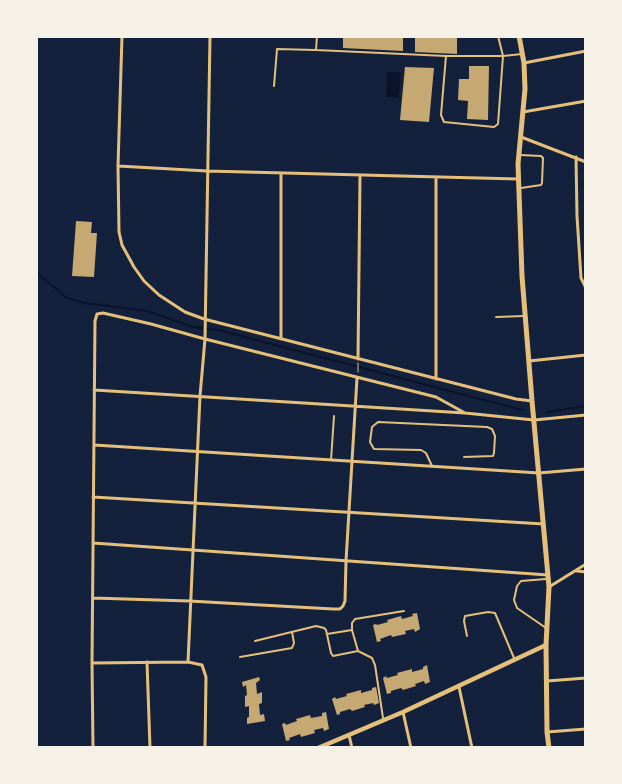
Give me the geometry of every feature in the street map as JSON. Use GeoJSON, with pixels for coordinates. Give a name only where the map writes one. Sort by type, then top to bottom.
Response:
{"type":"FeatureCollection","features":[{"type":"Feature","properties":{"kind":"main road"},"geometry":{"type":"LineString","coordinates":[[518,36],[524,63],[518,188],[525,316],[549,587],[546,645],[547,732],[549,748]]}},
{"type":"Feature","properties":{"kind":"street"},"geometry":{"type":"LineString","coordinates":[[122,36],[118,166],[119,232],[122,245],[134,267],[144,281],[159,295],[178,308],[204,321],[281,337],[358,359],[516,399],[532,401]]}},
{"type":"Feature","properties":{"kind":"street"},"geometry":{"type":"LineString","coordinates":[[188,662],[189,601],[200,396],[205,339],[210,36]]}},
{"type":"Feature","properties":{"kind":"street"},"geometry":{"type":"LineString","coordinates":[[524,63],[586,51]]}},
{"type":"Feature","properties":{"kind":"street"},"geometry":{"type":"LineString","coordinates":[[523,112],[586,101]]}},
{"type":"Feature","properties":{"kind":"street"},"geometry":{"type":"LineString","coordinates":[[521,137],[586,162]]}},
{"type":"Feature","properties":{"kind":"street"},"geometry":{"type":"LineString","coordinates":[[576,157],[581,278],[586,288]]}},
{"type":"Feature","properties":{"kind":"street"},"geometry":{"type":"LineString","coordinates":[[118,166],[207,171],[518,178]]}},
{"type":"Feature","properties":{"kind":"street"},"geometry":{"type":"LineString","coordinates":[[281,173],[281,337]]}},
{"type":"Feature","properties":{"kind":"street"},"geometry":{"type":"LineString","coordinates":[[358,359],[360,175]]}},
{"type":"Feature","properties":{"kind":"street"},"geometry":{"type":"LineString","coordinates":[[436,177],[436,378]]}},
{"type":"Feature","properties":{"kind":"street"},"geometry":{"type":"LineString","coordinates":[[93,748],[92,598],[95,317],[97,314],[103,312],[436,397],[465,413]]}},
{"type":"Feature","properties":{"kind":"street"},"geometry":{"type":"LineString","coordinates":[[528,362],[586,355]]}},
{"type":"Feature","properties":{"kind":"street"},"geometry":{"type":"LineString","coordinates":[[92,598],[340,609],[346,601],[346,562],[357,378]]}},
{"type":"Feature","properties":{"kind":"street"},"geometry":{"type":"LineString","coordinates":[[94,390],[465,413],[534,420],[586,415]]}},
{"type":"Feature","properties":{"kind":"street"},"geometry":{"type":"LineString","coordinates":[[94,445],[539,473],[586,469]]}},
{"type":"Feature","properties":{"kind":"street"},"geometry":{"type":"LineString","coordinates":[[93,497],[544,524]]}},
{"type":"Feature","properties":{"kind":"street"},"geometry":{"type":"LineString","coordinates":[[93,543],[548,577]]}},
{"type":"Feature","properties":{"kind":"street"},"geometry":{"type":"LineString","coordinates":[[549,587],[586,564]]}},
{"type":"Feature","properties":{"kind":"street"},"geometry":{"type":"LineString","coordinates":[[577,571],[586,572]]}},
{"type":"Feature","properties":{"kind":"street"},"geometry":{"type":"LineString","coordinates":[[318,748],[459,687],[546,645]]}},
{"type":"Feature","properties":{"kind":"street"},"geometry":{"type":"LineString","coordinates":[[147,662],[150,748]]}},
{"type":"Feature","properties":{"kind":"street"},"geometry":{"type":"LineString","coordinates":[[92,663],[188,662],[202,666],[206,677],[205,748]]}},
{"type":"Feature","properties":{"kind":"street"},"geometry":{"type":"LineString","coordinates":[[546,681],[586,678]]}},
{"type":"Feature","properties":{"kind":"street"},"geometry":{"type":"LineString","coordinates":[[459,687],[472,748]]}},
{"type":"Feature","properties":{"kind":"street"},"geometry":{"type":"LineString","coordinates":[[403,712],[411,748]]}},
{"type":"Feature","properties":{"kind":"street"},"geometry":{"type":"LineString","coordinates":[[547,732],[586,729]]}},
{"type":"Feature","properties":{"kind":"street"},"geometry":{"type":"LineString","coordinates":[[349,735],[352,748]]}},
{"type":"Feature","properties":{"kind":"lane"},"geometry":{"type":"LineString","coordinates":[[316,50],[317,36]]}},
{"type":"Feature","properties":{"kind":"lane"},"geometry":{"type":"LineString","coordinates":[[446,56],[442,120],[445,123],[494,127],[499,123],[503,56],[498,36]]}},
{"type":"Feature","properties":{"kind":"lane"},"geometry":{"type":"LineString","coordinates":[[274,86],[277,49],[446,56],[522,54]]}},
{"type":"Feature","properties":{"kind":"lane"},"geometry":{"type":"LineString","coordinates":[[518,188],[540,185],[544,181],[543,157],[519,155]]}},
{"type":"Feature","properties":{"kind":"lane"},"geometry":{"type":"LineString","coordinates":[[496,317],[525,316]]}},
{"type":"Feature","properties":{"kind":"lane"},"geometry":{"type":"LineString","coordinates":[[331,460],[334,416]]}},
{"type":"Feature","properties":{"kind":"lane"},"geometry":{"type":"LineString","coordinates":[[432,466],[426,453],[421,450],[374,449],[370,442],[372,426],[378,422],[487,427],[492,429],[495,436],[494,455],[491,457],[464,457]]}},
{"type":"Feature","properties":{"kind":"lane"},"geometry":{"type":"LineString","coordinates":[[547,629],[517,608],[514,600],[520,581],[548,577]]}},
{"type":"Feature","properties":{"kind":"lane"},"geometry":{"type":"LineString","coordinates":[[358,651],[352,630],[352,623],[355,620],[404,611]]}},
{"type":"Feature","properties":{"kind":"lane"},"geometry":{"type":"LineString","coordinates":[[467,636],[465,616],[488,612],[495,613],[515,660]]}},
{"type":"Feature","properties":{"kind":"lane"},"geometry":{"type":"LineString","coordinates":[[255,641],[319,626],[324,628],[327,634],[331,653],[334,656],[358,651],[372,658],[375,666],[383,721]]}},
{"type":"Feature","properties":{"kind":"lane"},"geometry":{"type":"LineString","coordinates":[[327,634],[352,630]]}},
{"type":"Feature","properties":{"kind":"lane"},"geometry":{"type":"LineString","coordinates":[[240,657],[291,648],[294,643],[292,632]]}},
{"type":"Feature","properties":{"kind":"path"},"geometry":{"type":"LineString","coordinates":[[357,378],[358,359]]}},
{"type":"Feature","properties":{"kind":"water"},"geometry":{"type":"Polygon","coordinates":[[[387,72],[401,72],[399,98],[386,97],[387,72]]]}},
{"type":"Feature","properties":{"kind":"building"},"geometry":{"type":"Polygon","coordinates":[[[343,36],[403,36],[403,51],[343,48],[343,36]]]}},
{"type":"Feature","properties":{"kind":"building"},"geometry":{"type":"Polygon","coordinates":[[[415,36],[457,36],[457,54],[415,52],[415,36]]]}},
{"type":"Feature","properties":{"kind":"building"},"geometry":{"type":"Polygon","coordinates":[[[469,66],[489,66],[488,120],[467,119],[468,101],[458,100],[459,79],[469,79],[469,66]]]}},
{"type":"Feature","properties":{"kind":"building"},"geometry":{"type":"Polygon","coordinates":[[[405,67],[434,68],[429,122],[400,120],[405,67]]]}},
{"type":"Feature","properties":{"kind":"building"},"geometry":{"type":"Polygon","coordinates":[[[76,221],[92,222],[91,233],[97,233],[94,277],[72,276],[76,221]]]}},
{"type":"Feature","properties":{"kind":"building"},"geometry":{"type":"Polygon","coordinates":[[[417,613],[420,629],[415,632],[414,629],[405,631],[406,634],[392,637],[391,635],[377,642],[373,625],[388,622],[387,620],[401,616],[402,619],[413,616],[412,614],[417,613]]]}},
{"type":"Feature","properties":{"kind":"building"},"geometry":{"type":"Polygon","coordinates":[[[427,665],[430,682],[425,684],[424,681],[415,684],[416,686],[403,690],[401,688],[387,694],[383,678],[398,675],[397,673],[412,669],[412,672],[423,669],[427,665]]]}},
{"type":"Feature","properties":{"kind":"building"},"geometry":{"type":"Polygon","coordinates":[[[259,677],[260,680],[256,683],[257,694],[262,692],[262,703],[259,704],[260,715],[264,714],[265,721],[247,724],[249,706],[245,707],[246,685],[243,687],[242,682],[259,677]]]}},
{"type":"Feature","properties":{"kind":"building"},"geometry":{"type":"Polygon","coordinates":[[[376,687],[379,703],[364,705],[365,707],[352,711],[350,709],[337,715],[332,699],[347,696],[346,694],[361,690],[361,693],[372,690],[372,688],[376,687]]]}},
{"type":"Feature","properties":{"kind":"building"},"geometry":{"type":"Polygon","coordinates":[[[326,712],[329,729],[324,731],[323,728],[314,730],[315,733],[301,737],[300,734],[286,741],[282,724],[285,723],[286,725],[297,721],[296,719],[310,715],[311,718],[322,716],[322,713],[326,712]]]}},
{"type":"Feature","properties":{"kind":"waterway"},"geometry":{"type":"LineString","coordinates":[[36,272],[67,298],[84,303],[147,311],[193,327],[218,330],[522,410]]}},
{"type":"Feature","properties":{"kind":"waterway"},"geometry":{"type":"LineString","coordinates":[[547,412],[586,406]]}}]}
